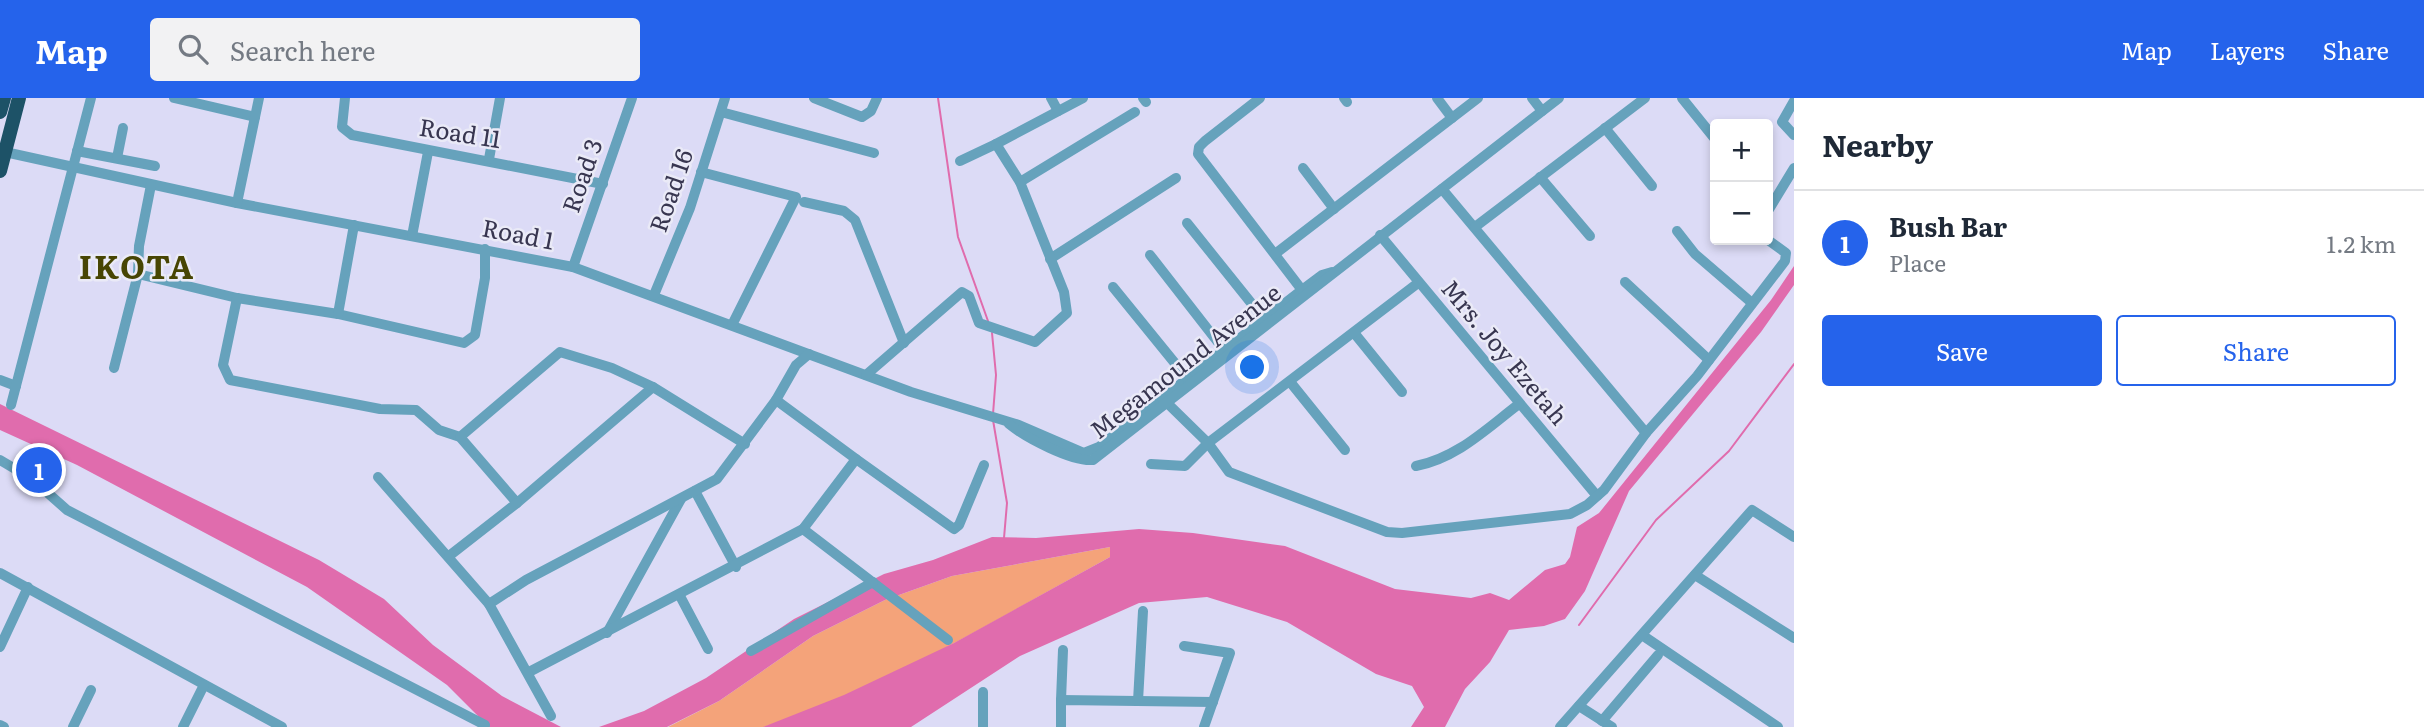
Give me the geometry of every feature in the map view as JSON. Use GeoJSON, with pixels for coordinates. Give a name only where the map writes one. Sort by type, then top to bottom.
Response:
{"type":"FeatureCollection","features":[{"type":"Feature","properties":{"kind":"highway"},"geometry":{"type":"LineString","coordinates":[[0,171],[19,98]]}},
{"type":"Feature","properties":{"kind":"street"},"geometry":{"type":"LineString","coordinates":[[11,405],[91,98]]}},
{"type":"Feature","properties":{"kind":"street"},"geometry":{"type":"LineString","coordinates":[[237,202],[259,98]]}},
{"type":"Feature","properties":{"kind":"street","name":"Road 11"},"geometry":{"type":"LineString","coordinates":[[345,98],[342,127],[346,132],[428,152],[489,159],[603,184]]}},
{"type":"Feature","properties":{"kind":"street"},"geometry":{"type":"LineString","coordinates":[[489,159],[500,98]]}},
{"type":"Feature","properties":{"kind":"street","name":"Road 3"},"geometry":{"type":"LineString","coordinates":[[573,267],[632,98]]}},
{"type":"Feature","properties":{"kind":"street","name":"Road 16"},"geometry":{"type":"LineString","coordinates":[[654,295],[680,235],[725,98]]}},
{"type":"Feature","properties":{"kind":"street"},"geometry":{"type":"LineString","coordinates":[[814,98],[839,103],[867,116],[877,98]]}},
{"type":"Feature","properties":{"kind":"street"},"geometry":{"type":"LineString","coordinates":[[1051,98],[1058,111]]}},
{"type":"Feature","properties":{"kind":"street"},"geometry":{"type":"LineString","coordinates":[[960,161],[1083,98]]}},
{"type":"Feature","properties":{"kind":"street"},"geometry":{"type":"LineString","coordinates":[[1260,98],[1205,141],[1199,147],[1198,154],[1304,293]]}},
{"type":"Feature","properties":{"kind":"street"},"geometry":{"type":"LineString","coordinates":[[1437,98],[1452,118]]}},
{"type":"Feature","properties":{"kind":"street"},"geometry":{"type":"LineString","coordinates":[[1275,254],[1478,98]]}},
{"type":"Feature","properties":{"kind":"street"},"geometry":{"type":"LineString","coordinates":[[1532,98],[1542,111]]}},
{"type":"Feature","properties":{"kind":"street","name":"Megamound Avenue"},"geometry":{"type":"LineString","coordinates":[[1019,429],[1069,449],[1091,452],[1165,400],[1304,293],[1322,275],[1332,272],[1559,98]]}},
{"type":"Feature","properties":{"kind":"street"},"geometry":{"type":"LineString","coordinates":[[1475,227],[1645,98]]}},
{"type":"Feature","properties":{"kind":"street"},"geometry":{"type":"LineString","coordinates":[[1682,98],[1710,133]]}},
{"type":"Feature","properties":{"kind":"street"},"geometry":{"type":"LineString","coordinates":[[171,99],[255,117]]}},
{"type":"Feature","properties":{"kind":"street"},"geometry":{"type":"LineString","coordinates":[[1794,101],[1782,122],[1794,135]]}},
{"type":"Feature","properties":{"kind":"street"},"geometry":{"type":"LineString","coordinates":[[721,112],[874,153]]}},
{"type":"Feature","properties":{"kind":"street"},"geometry":{"type":"LineString","coordinates":[[1020,182],[1135,112]]}},
{"type":"Feature","properties":{"kind":"street"},"geometry":{"type":"LineString","coordinates":[[117,158],[123,128]]}},
{"type":"Feature","properties":{"kind":"street"},"geometry":{"type":"LineString","coordinates":[[1605,128],[1652,186]]}},
{"type":"Feature","properties":{"kind":"street"},"geometry":{"type":"LineString","coordinates":[[866,375],[962,292],[968,296],[981,323],[1035,342],[1064,316],[1067,300],[1020,182],[996,144]]}},
{"type":"Feature","properties":{"kind":"street"},"geometry":{"type":"LineString","coordinates":[[77,151],[155,166]]}},
{"type":"Feature","properties":{"kind":"street","name":"Road 1"},"geometry":{"type":"LineString","coordinates":[[5,152],[151,185],[573,267],[866,375],[984,414],[1019,429]]}},
{"type":"Feature","properties":{"kind":"street"},"geometry":{"type":"LineString","coordinates":[[412,236],[428,152]]}},
{"type":"Feature","properties":{"kind":"street"},"geometry":{"type":"LineString","coordinates":[[1303,168],[1334,209]]}},
{"type":"Feature","properties":{"kind":"street"},"geometry":{"type":"LineString","coordinates":[[1773,203],[1794,169]]}},
{"type":"Feature","properties":{"kind":"street"},"geometry":{"type":"LineString","coordinates":[[701,172],[796,197],[732,325]]}},
{"type":"Feature","properties":{"kind":"street"},"geometry":{"type":"LineString","coordinates":[[1540,177],[1590,236]]}},
{"type":"Feature","properties":{"kind":"street"},"geometry":{"type":"LineString","coordinates":[[1050,259],[1176,178]]}},
{"type":"Feature","properties":{"kind":"street"},"geometry":{"type":"LineString","coordinates":[[114,368],[138,274],[139,246],[151,185]]}},
{"type":"Feature","properties":{"kind":"street"},"geometry":{"type":"LineString","coordinates":[[1442,188],[1646,433]]}},
{"type":"Feature","properties":{"kind":"street"},"geometry":{"type":"LineString","coordinates":[[804,202],[844,211],[855,220],[904,343]]}},
{"type":"Feature","properties":{"kind":"street"},"geometry":{"type":"LineString","coordinates":[[1187,223],[1264,319]]}},
{"type":"Feature","properties":{"kind":"street"},"geometry":{"type":"LineString","coordinates":[[338,314],[354,225]]}},
{"type":"Feature","properties":{"kind":"street"},"geometry":{"type":"LineString","coordinates":[[1677,232],[1695,254],[1752,303]]}},
{"type":"Feature","properties":{"kind":"street","name":"Mrs. Joy Ezetah"},"geometry":{"type":"LineString","coordinates":[[1380,236],[1597,496]]}},
{"type":"Feature","properties":{"kind":"street"},"geometry":{"type":"LineString","coordinates":[[1165,400],[1208,443],[1229,472],[1387,532],[1402,533],[1570,514],[1597,496],[1646,433],[1709,360],[1787,258],[1786,253],[1773,244]]}},
{"type":"Feature","properties":{"kind":"street"},"geometry":{"type":"LineString","coordinates":[[138,274],[237,298],[338,314],[464,343],[471,341],[475,335],[485,278],[485,249]]}},
{"type":"Feature","properties":{"kind":"street"},"geometry":{"type":"LineString","coordinates":[[1150,256],[1224,350]]}},
{"type":"Feature","properties":{"kind":"street"},"geometry":{"type":"LineString","coordinates":[[1625,282],[1709,360]]}},
{"type":"Feature","properties":{"kind":"street"},"geometry":{"type":"LineString","coordinates":[[1151,464],[1185,466],[1197,458],[1208,443],[1291,383],[1418,283]]}},
{"type":"Feature","properties":{"kind":"street"},"geometry":{"type":"LineString","coordinates":[[1113,287],[1187,378]]}},
{"type":"Feature","properties":{"kind":"street","name":"Megamound Avenue"},"geometry":{"type":"LineString","coordinates":[[1165,400],[1187,378],[1264,319],[1304,293]]}},
{"type":"Feature","properties":{"kind":"street"},"geometry":{"type":"LineString","coordinates":[[237,298],[223,365],[230,380],[380,409],[416,410],[439,430],[460,437],[517,503]]}},
{"type":"Feature","properties":{"kind":"street"},"geometry":{"type":"LineString","coordinates":[[1354,334],[1402,392]]}},
{"type":"Feature","properties":{"kind":"street"},"geometry":{"type":"LineString","coordinates":[[791,347],[796,365]]}},
{"type":"Feature","properties":{"kind":"street"},"geometry":{"type":"LineString","coordinates":[[460,437],[560,352],[612,368],[653,387],[745,443]]}},
{"type":"Feature","properties":{"kind":"street"},"geometry":{"type":"LineString","coordinates":[[489,604],[526,580],[719,477],[776,400],[796,365],[809,354]]}},
{"type":"Feature","properties":{"kind":"street"},"geometry":{"type":"LineString","coordinates":[[0,380],[16,386]]}},
{"type":"Feature","properties":{"kind":"street"},"geometry":{"type":"LineString","coordinates":[[1291,383],[1345,450]]}},
{"type":"Feature","properties":{"kind":"street"},"geometry":{"type":"LineString","coordinates":[[449,556],[517,503],[653,387]]}},
{"type":"Feature","properties":{"kind":"street"},"geometry":{"type":"LineString","coordinates":[[776,400],[954,529],[959,525],[984,465]]}},
{"type":"Feature","properties":{"kind":"street"},"geometry":{"type":"LineString","coordinates":[[1416,466],[1438,462],[1454,454],[1519,404]]}},
{"type":"Feature","properties":{"kind":"street"},"geometry":{"type":"LineString","coordinates":[[529,672],[803,530],[856,459]]}},
{"type":"Feature","properties":{"kind":"street"},"geometry":{"type":"LineString","coordinates":[[0,460],[32,478],[67,510],[485,725]]}},
{"type":"Feature","properties":{"kind":"street"},"geometry":{"type":"LineString","coordinates":[[378,477],[489,604],[551,716]]}},
{"type":"Feature","properties":{"kind":"street"},"geometry":{"type":"LineString","coordinates":[[695,491],[736,567]]}},
{"type":"Feature","properties":{"kind":"street"},"geometry":{"type":"LineString","coordinates":[[607,633],[682,498]]}},
{"type":"Feature","properties":{"kind":"street"},"geometry":{"type":"LineString","coordinates":[[1560,727],[1752,510],[1794,537]]}},
{"type":"Feature","properties":{"kind":"street"},"geometry":{"type":"LineString","coordinates":[[803,530],[948,640]]}},
{"type":"Feature","properties":{"kind":"street"},"geometry":{"type":"LineString","coordinates":[[0,573],[282,727]]}},
{"type":"Feature","properties":{"kind":"street"},"geometry":{"type":"LineString","coordinates":[[1695,575],[1794,638]]}},
{"type":"Feature","properties":{"kind":"street"},"geometry":{"type":"LineString","coordinates":[[751,651],[873,582]]}},
{"type":"Feature","properties":{"kind":"street"},"geometry":{"type":"LineString","coordinates":[[0,647],[28,587]]}},
{"type":"Feature","properties":{"kind":"street"},"geometry":{"type":"LineString","coordinates":[[680,596],[708,649]]}},
{"type":"Feature","properties":{"kind":"street"},"geometry":{"type":"LineString","coordinates":[[1138,701],[1143,611]]}},
{"type":"Feature","properties":{"kind":"street"},"geometry":{"type":"LineString","coordinates":[[1643,635],[1778,727]]}},
{"type":"Feature","properties":{"kind":"street"},"geometry":{"type":"LineString","coordinates":[[1184,646],[1230,653],[1204,727]]}},
{"type":"Feature","properties":{"kind":"street"},"geometry":{"type":"LineString","coordinates":[[1061,727],[1063,650]]}},
{"type":"Feature","properties":{"kind":"street"},"geometry":{"type":"LineString","coordinates":[[1602,721],[1658,655]]}},
{"type":"Feature","properties":{"kind":"street"},"geometry":{"type":"LineString","coordinates":[[183,727],[204,685]]}},
{"type":"Feature","properties":{"kind":"street"},"geometry":{"type":"LineString","coordinates":[[73,727],[91,690]]}},
{"type":"Feature","properties":{"kind":"street"},"geometry":{"type":"LineString","coordinates":[[983,692],[983,727]]}},
{"type":"Feature","properties":{"kind":"street"},"geometry":{"type":"LineString","coordinates":[[1061,700],[1213,702]]}},
{"type":"Feature","properties":{"kind":"street"},"geometry":{"type":"LineString","coordinates":[[1579,706],[1612,727]]}},
{"type":"Feature","properties":{"kind":"shaded area"},"geometry":{"type":"Polygon","coordinates":[[[1794,266],[1794,285],[1761,332],[1629,491],[1585,591],[1565,619],[1544,626],[1509,630],[1490,662],[1465,689],[1445,727],[1411,727],[1424,707],[1412,686],[1376,674],[1287,622],[1207,597],[1139,603],[1020,656],[911,727],[763,727],[844,695],[954,643],[1110,557],[1110,547],[952,576],[885,600],[813,636],[719,701],[667,727],[599,727],[644,711],[706,678],[794,619],[884,574],[933,560],[992,537],[1036,538],[1139,529],[1193,533],[1285,546],[1395,589],[1471,598],[1490,593],[1509,600],[1545,570],[1565,564],[1570,557],[1577,527],[1599,513],[1771,300],[1794,266]]]}},
{"type":"Feature","properties":{"kind":"shaded area"},"geometry":{"type":"Polygon","coordinates":[[[0,404],[319,560],[384,599],[433,645],[502,696],[561,727],[489,727],[447,685],[307,587],[77,465],[0,430],[0,404]]]}},
{"type":"Feature","properties":{"kind":"shaded area"},"geometry":{"type":"Polygon","coordinates":[[[1110,547],[1110,557],[941,650],[854,693],[764,727],[668,727],[719,701],[813,636],[885,600],[952,576],[1110,547]]]}},
{"type":"Feature","properties":{"kind":"waterway"},"geometry":{"type":"LineString","coordinates":[[938,98],[958,237],[988,321]]}},
{"type":"Feature","properties":{"kind":"waterway"},"geometry":{"type":"LineString","coordinates":[[992,333],[996,375],[993,414]]}},
{"type":"Feature","properties":{"kind":"waterway"},"geometry":{"type":"LineString","coordinates":[[1579,625],[1656,520],[1729,451],[1794,364]]}},
{"type":"Feature","properties":{"kind":"waterway"},"geometry":{"type":"LineString","coordinates":[[993,420],[1007,503],[1004,538]]}},
{"type":"Feature","properties":{"kind":"place","name":"Bush Bar"},"geometry":{"type":"Point","coordinates":[39,470]}},
{"type":"Feature","properties":{"kind":"district","name":"IKOTA"},"geometry":{"type":"Point","coordinates":[137,268]}}]}
